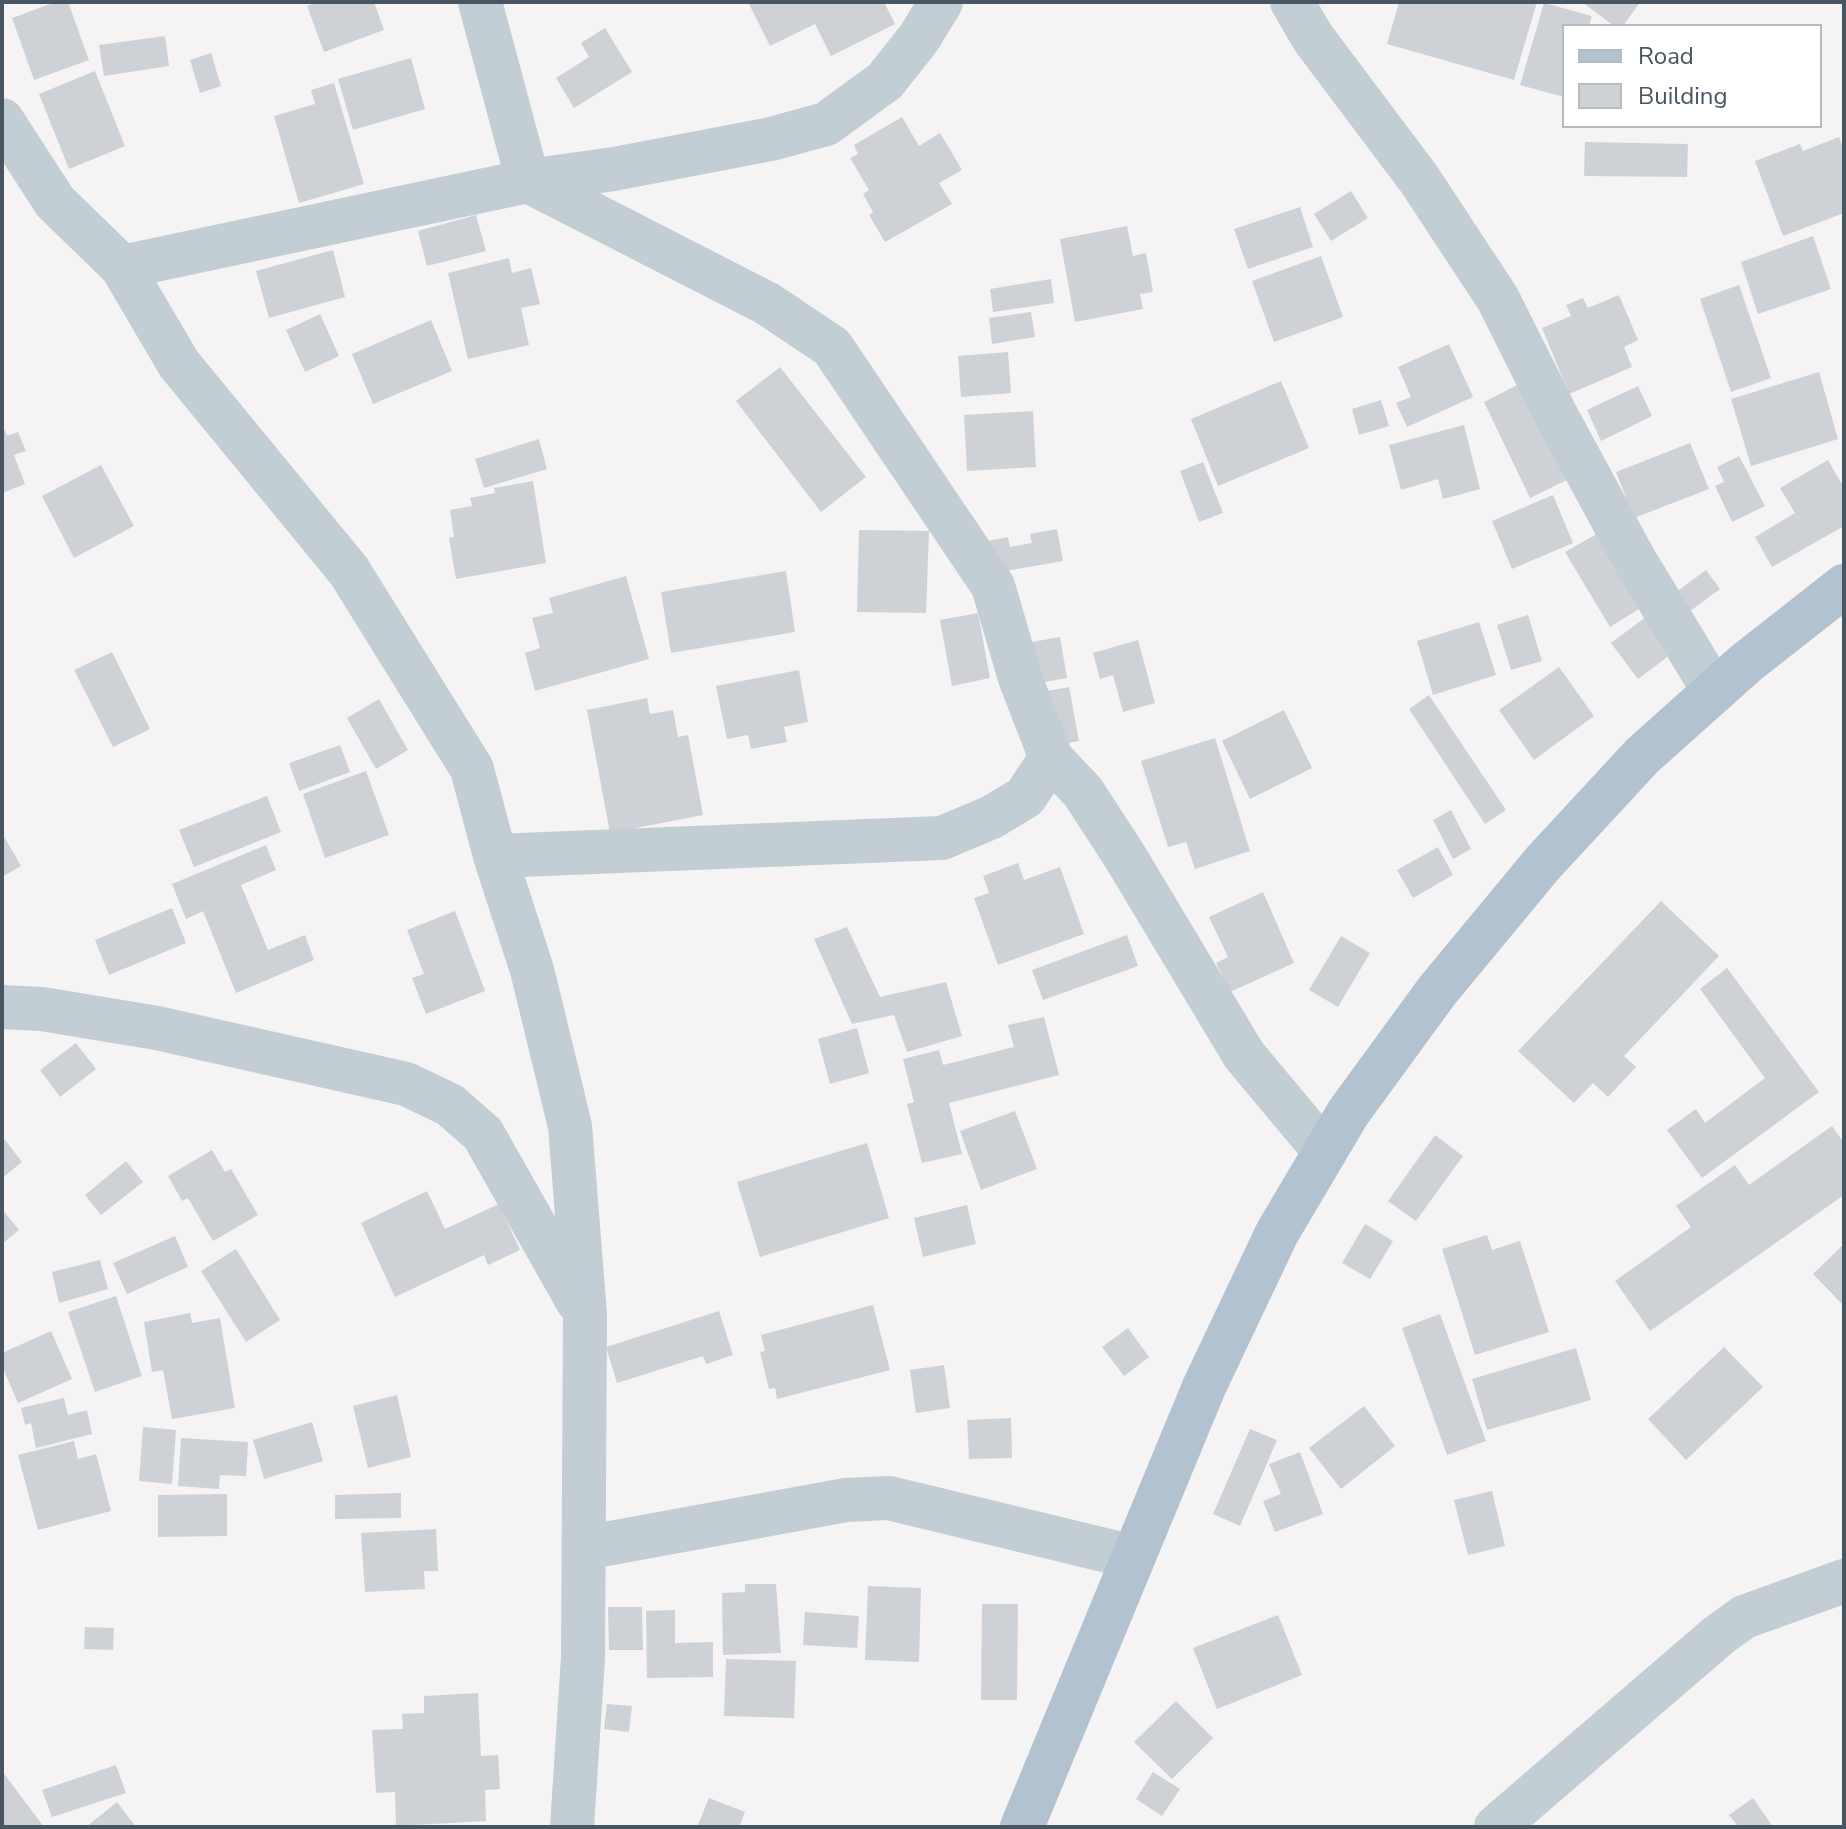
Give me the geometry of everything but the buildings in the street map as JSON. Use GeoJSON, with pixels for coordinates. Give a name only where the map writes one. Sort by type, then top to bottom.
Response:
{"type":"FeatureCollection","features":[{"type":"Feature","properties":{"kind":"main road"},"geometry":{"type":"LineString","coordinates":[[1022,1827],[1210,1373],[1277,1233],[1348,1113],[1437,991],[1543,863],[1642,756],[1714,691],[1840,598]]}},
{"type":"Feature","properties":{"kind":"street"},"geometry":{"type":"LineString","coordinates":[[480,2],[528,181],[768,304],[832,347],[993,586],[1020,678],[1051,758],[1083,792],[1124,855],[1244,1055],[1325,1152]]}},
{"type":"Feature","properties":{"kind":"street"},"geometry":{"type":"LineString","coordinates":[[122,267],[528,181],[614,169],[771,139],[826,124],[885,81],[919,38],[941,2]]}},
{"type":"Feature","properties":{"kind":"street"},"geometry":{"type":"LineString","coordinates":[[1292,2],[1313,38],[1419,179],[1498,299],[1557,417],[1634,559],[1714,691]]}},
{"type":"Feature","properties":{"kind":"street"},"geometry":{"type":"LineString","coordinates":[[2,120],[55,202],[122,267],[179,364],[349,571],[472,769],[495,856],[532,970],[570,1126],[585,1315],[583,1658],[572,1827]]}},
{"type":"Feature","properties":{"kind":"street"},"geometry":{"type":"LineString","coordinates":[[495,856],[942,838],[992,817],[1025,797],[1051,758]]}},
{"type":"Feature","properties":{"kind":"street"},"geometry":{"type":"LineString","coordinates":[[2,1007],[42,1009],[157,1028],[406,1084],[450,1105],[483,1134],[585,1315]]}},
{"type":"Feature","properties":{"kind":"street"},"geometry":{"type":"LineString","coordinates":[[584,1548],[846,1500],[889,1498],[1133,1557]]}},
{"type":"Feature","properties":{"kind":"street"},"geometry":{"type":"LineString","coordinates":[[1496,1827],[1719,1635],[1744,1617],[1844,1581]]}}]}
